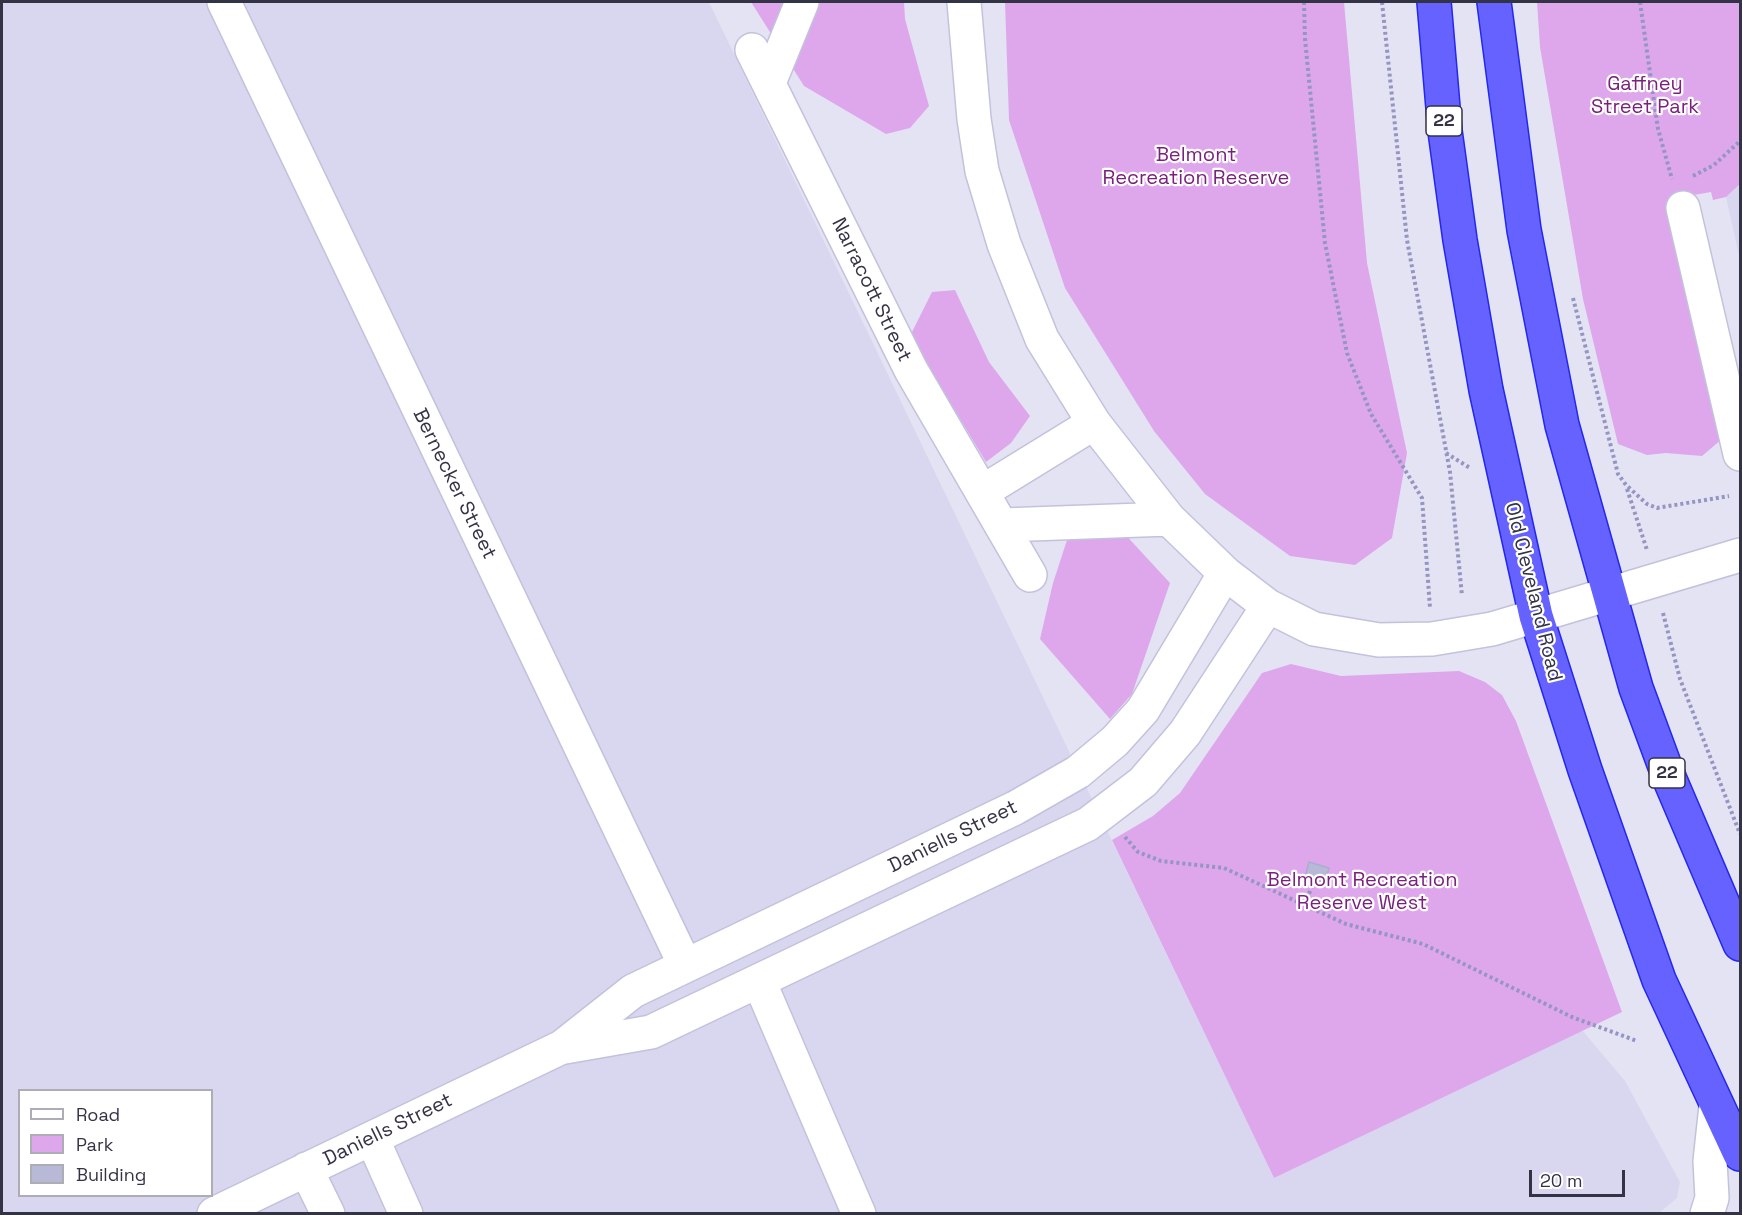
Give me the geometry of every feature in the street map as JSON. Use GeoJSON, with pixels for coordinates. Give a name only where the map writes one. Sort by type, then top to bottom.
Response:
{"type":"FeatureCollection","features":[{"type":"Feature","properties":{"kind":"highway","name":"Old Cleveland Road"},"geometry":{"type":"LineString","coordinates":[[1434,2],[1445,131],[1460,240],[1486,390],[1536,616],[1564,711],[1659,980],[1740,1154]]}},
{"type":"Feature","properties":{"kind":"highway","name":"22"},"geometry":{"type":"LineString","coordinates":[[1494,2],[1516,180],[1546,350],[1562,425],[1612,595],[1636,688],[1670,780],[1740,944]]}},
{"type":"Feature","properties":{"kind":"street","name":"Bernecker Street"},"geometry":{"type":"LineString","coordinates":[[224,2],[685,965]]}},
{"type":"Feature","properties":{"kind":"street"},"geometry":{"type":"LineString","coordinates":[[770,83],[802,2]]}},
{"type":"Feature","properties":{"kind":"street"},"geometry":{"type":"LineString","coordinates":[[964,2],[974,119],[982,171],[1004,244],[1042,339],[1094,423],[1169,519],[1225,573],[1268,606],[1314,629],[1379,640],[1432,639],[1492,629],[1740,555]]}},
{"type":"Feature","properties":{"kind":"street","name":"Narracott Street"},"geometry":{"type":"LineString","coordinates":[[753,51],[911,370],[1003,525],[1030,576]]}},
{"type":"Feature","properties":{"kind":"street"},"geometry":{"type":"LineString","coordinates":[[1678,197],[1740,454]]}},
{"type":"Feature","properties":{"kind":"street"},"geometry":{"type":"LineString","coordinates":[[982,492],[1094,423]]}},
{"type":"Feature","properties":{"kind":"street"},"geometry":{"type":"LineString","coordinates":[[1003,525],[1169,519]]}},
{"type":"Feature","properties":{"kind":"street","name":"Daniells Street"},"geometry":{"type":"LineString","coordinates":[[214,1214],[562,1047],[633,991],[1015,808],[1078,772],[1115,741],[1143,710],[1225,573]]}},
{"type":"Feature","properties":{"kind":"street","name":"Daniells Street"},"geometry":{"type":"LineString","coordinates":[[562,1047],[651,1032],[1088,824],[1143,782],[1185,733],[1268,606]]}},
{"type":"Feature","properties":{"kind":"street"},"geometry":{"type":"LineString","coordinates":[[759,981],[859,1214]]}},
{"type":"Feature","properties":{"kind":"street"},"geometry":{"type":"LineString","coordinates":[[1707,1214],[1712,1198],[1710,1161],[1716,1106]]}},
{"type":"Feature","properties":{"kind":"street"},"geometry":{"type":"LineString","coordinates":[[372,1137],[406,1214]]}},
{"type":"Feature","properties":{"kind":"street"},"geometry":{"type":"LineString","coordinates":[[306,1169],[328,1214]]}},
{"type":"Feature","properties":{"kind":"path"},"geometry":{"type":"LineString","coordinates":[[1304,2],[1305,39],[1325,243],[1347,353],[1371,414],[1422,498],[1432,639]]}},
{"type":"Feature","properties":{"kind":"path"},"geometry":{"type":"LineString","coordinates":[[1382,2],[1407,240],[1450,472],[1462,596]]}},
{"type":"Feature","properties":{"kind":"path"},"geometry":{"type":"LineString","coordinates":[[1640,2],[1658,129],[1678,197],[1740,141]]}},
{"type":"Feature","properties":{"kind":"path"},"geometry":{"type":"LineString","coordinates":[[1572,293],[1618,474],[1626,485],[1647,504],[1657,508],[1729,496]]}},
{"type":"Feature","properties":{"kind":"path"},"geometry":{"type":"LineString","coordinates":[[1626,485],[1655,581],[1680,679],[1740,834]]}},
{"type":"Feature","properties":{"kind":"path"},"geometry":{"type":"LineString","coordinates":[[1122,834],[1138,852],[1161,861],[1224,868],[1346,924],[1423,944],[1572,1017],[1637,1041]]}},
{"type":"Feature","properties":{"kind":"path"},"geometry":{"type":"LineString","coordinates":[[1305,905],[1313,883]]}},
{"type":"Feature","properties":{"kind":"shaded area"},"geometry":{"type":"Polygon","coordinates":[[[2,2],[709,2],[1274,1178],[1582,1030],[1625,1081],[1680,1182],[1677,1198],[1658,1214],[2,1214],[2,2]]]}},
{"type":"Feature","properties":{"kind":"shaded area"},"geometry":{"type":"Polygon","coordinates":[[[1740,184],[1740,260],[1726,197],[1740,184]]]}},
{"type":"Feature","properties":{"kind":"green space"},"geometry":{"type":"Polygon","coordinates":[[[751,2],[904,2],[905,19],[929,106],[910,128],[886,134],[804,86],[751,2]]]}},
{"type":"Feature","properties":{"kind":"green space","name":"Belmont Recreation Reserve"},"geometry":{"type":"Polygon","coordinates":[[[1005,2],[1344,2],[1367,263],[1407,453],[1392,538],[1355,565],[1290,556],[1205,494],[1154,431],[1065,288],[1009,120],[1005,2]]]}},
{"type":"Feature","properties":{"kind":"green space","name":"Gaffney Street Park"},"geometry":{"type":"Polygon","coordinates":[[[1537,2],[1740,2],[1740,184],[1726,197],[1713,200],[1711,192],[1671,199],[1722,439],[1702,456],[1666,453],[1647,455],[1618,444],[1583,299],[1540,47],[1537,2]]]}},
{"type":"Feature","properties":{"kind":"green space"},"geometry":{"type":"Polygon","coordinates":[[[955,290],[989,362],[1030,416],[1011,443],[986,462],[910,336],[932,292],[955,290]]]}},
{"type":"Feature","properties":{"kind":"green space"},"geometry":{"type":"Polygon","coordinates":[[[1122,531],[1170,583],[1132,694],[1110,719],[1040,639],[1053,583],[1067,540],[1122,531]]]}},
{"type":"Feature","properties":{"kind":"green space","name":"Belmont Recreation Reserve West"},"geometry":{"type":"Polygon","coordinates":[[[1291,664],[1341,676],[1459,671],[1485,682],[1502,695],[1516,721],[1622,1012],[1274,1178],[1112,840],[1153,816],[1180,793],[1262,673],[1291,664]]]}},
{"type":"Feature","properties":{"kind":"building"},"geometry":{"type":"Polygon","coordinates":[[[1309,862],[1329,868],[1324,886],[1304,881],[1309,862]]]}}]}
